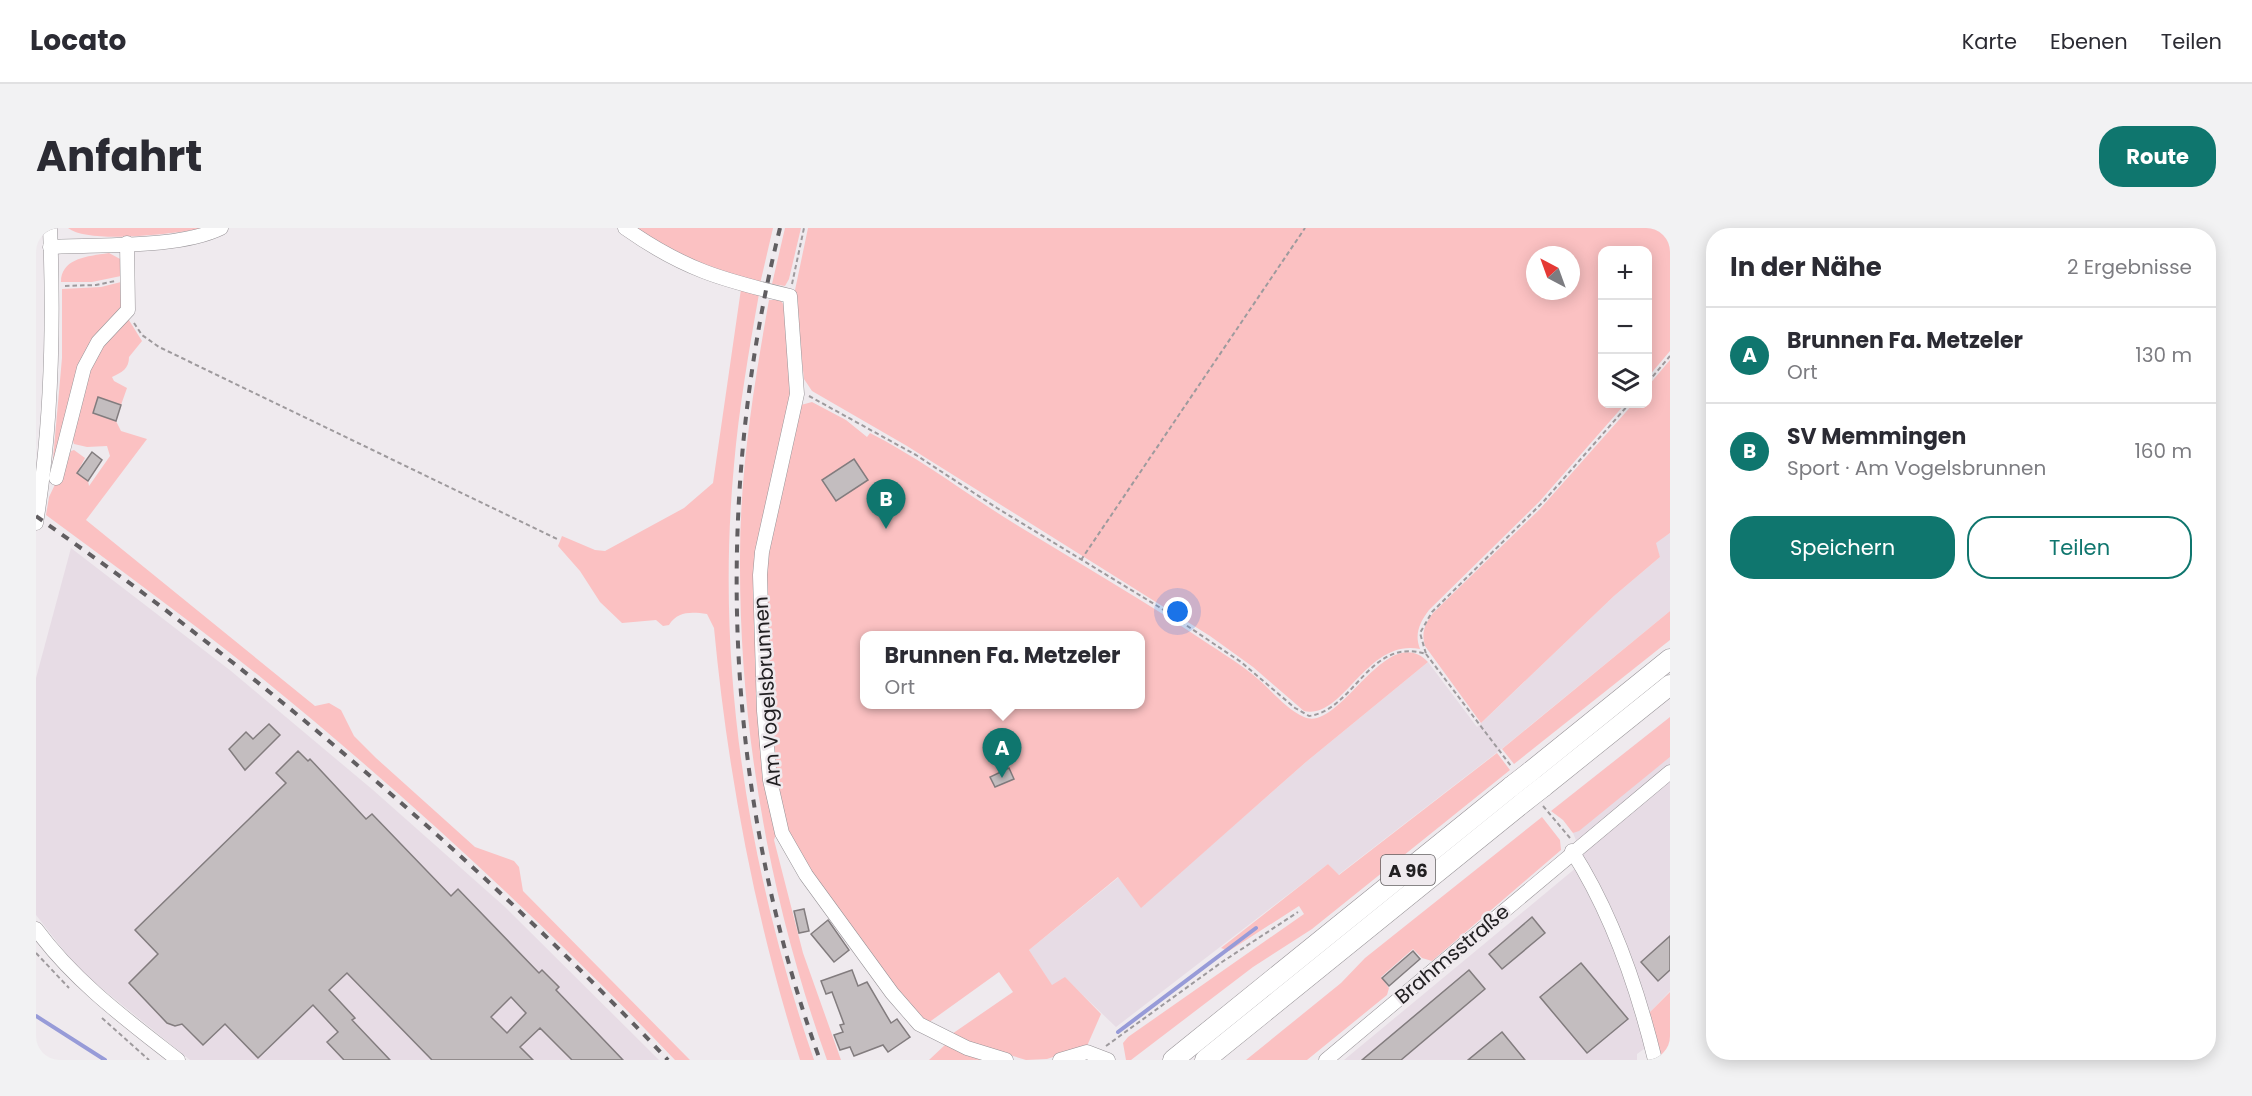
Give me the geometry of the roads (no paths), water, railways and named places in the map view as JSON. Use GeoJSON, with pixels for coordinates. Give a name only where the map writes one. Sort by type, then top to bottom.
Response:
{"type":"FeatureCollection","features":[{"type":"Feature","properties":{"kind":"highway","name":"A 96"},"geometry":{"type":"LineString","coordinates":[[1173,1060],[1519,777],[1670,659]]}},
{"type":"Feature","properties":{"kind":"highway","name":"A 96"},"geometry":{"type":"LineString","coordinates":[[1205,1060],[1537,798],[1670,685]]}},
{"type":"Feature","properties":{"kind":"street"},"geometry":{"type":"LineString","coordinates":[[36,523],[47,441],[52,362],[50,228]]}},
{"type":"Feature","properties":{"kind":"street"},"geometry":{"type":"LineString","coordinates":[[50,247],[199,237],[221,228]]}},
{"type":"Feature","properties":{"kind":"street","name":"Am Vogelsbrunnen"},"geometry":{"type":"LineString","coordinates":[[625,228],[682,264],[715,278],[790,296],[797,394],[764,546],[760,575],[764,711],[770,780],[779,824],[792,854],[806,875],[912,1016],[946,1039],[1006,1060]]}},
{"type":"Feature","properties":{"kind":"street"},"geometry":{"type":"LineString","coordinates":[[57,478],[84,368],[98,342],[128,310],[127,243]]}},
{"type":"Feature","properties":{"kind":"street","name":"Brahmsstraße"},"geometry":{"type":"LineString","coordinates":[[1326,1060],[1575,849],[1670,772]]}},
{"type":"Feature","properties":{"kind":"street"},"geometry":{"type":"LineString","coordinates":[[1575,849],[1601,902],[1637,998],[1656,1060]]}},
{"type":"Feature","properties":{"kind":"street"},"geometry":{"type":"LineString","coordinates":[[36,929],[54,954],[91,990],[178,1060]]}},
{"type":"Feature","properties":{"kind":"street"},"geometry":{"type":"LineString","coordinates":[[1060,1060],[1079,1053],[1094,1053],[1108,1060]]}},
{"type":"Feature","properties":{"kind":"waterway"},"geometry":{"type":"LineString","coordinates":[[1118,1032],[1256,928]]}},
{"type":"Feature","properties":{"kind":"waterway"},"geometry":{"type":"LineString","coordinates":[[36,1016],[105,1060]]}},
{"type":"Feature","properties":{"kind":"railway"},"geometry":{"type":"LineString","coordinates":[[780,228],[758,332],[744,436],[737,542],[738,647],[747,752],[763,856],[788,959],[820,1060]]}},
{"type":"Feature","properties":{"kind":"railway"},"geometry":{"type":"LineString","coordinates":[[36,516],[168,612],[313,727],[375,780],[496,888],[668,1060]]}},
{"type":"Feature","properties":{"kind":"place","name":"SV Memmingen"},"geometry":{"type":"Point","coordinates":[886,529]}},
{"type":"Feature","properties":{"kind":"place","name":"Brunnen Fa. Metzeler"},"geometry":{"type":"Point","coordinates":[1002,778]}}]}
